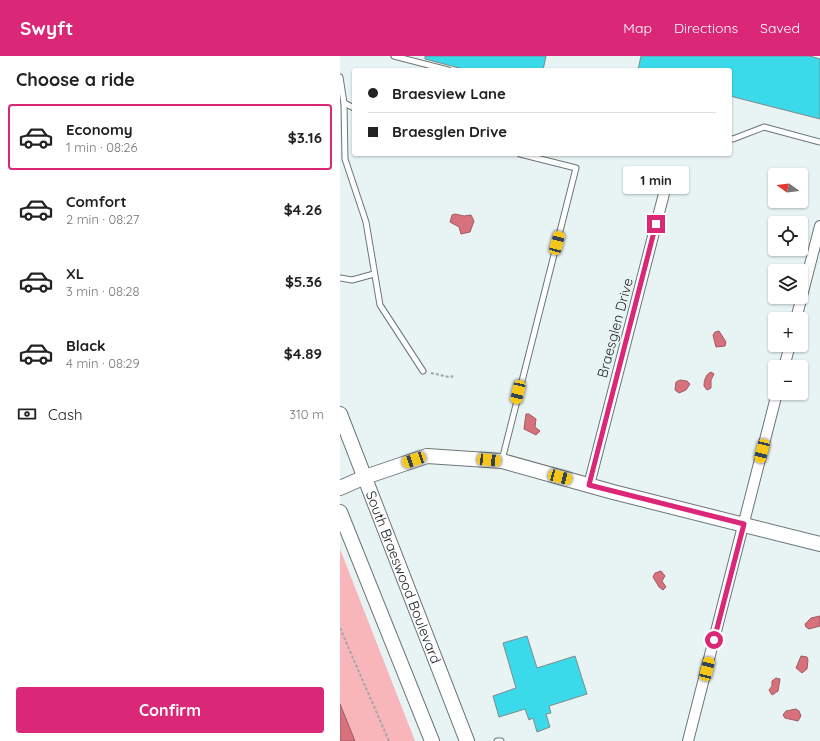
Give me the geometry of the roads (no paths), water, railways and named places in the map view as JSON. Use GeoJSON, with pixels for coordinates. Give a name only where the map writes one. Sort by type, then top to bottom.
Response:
{"type":"FeatureCollection","features":[{"type":"Feature","properties":{"kind":"main road","name":"South Braeswood Boulevard"},"geometry":{"type":"LineString","coordinates":[[340,414],[467,741]]}},
{"type":"Feature","properties":{"kind":"main road"},"geometry":{"type":"LineString","coordinates":[[340,488],[365,477],[427,456],[502,461],[589,485],[820,544]]}},
{"type":"Feature","properties":{"kind":"main road"},"geometry":{"type":"LineString","coordinates":[[340,512],[432,741]]}},
{"type":"Feature","properties":{"kind":"street","name":"Braesglen Drive"},"geometry":{"type":"LineString","coordinates":[[589,485],[668,178]]}},
{"type":"Feature","properties":{"kind":"street"},"geometry":{"type":"LineString","coordinates":[[798,312],[820,226]]}},
{"type":"Feature","properties":{"kind":"street"},"geometry":{"type":"LineString","coordinates":[[688,741],[775,400]]}},
{"type":"Feature","properties":{"kind":"lane"},"geometry":{"type":"LineString","coordinates":[[394,56],[440,68]]}},
{"type":"Feature","properties":{"kind":"lane"},"geometry":{"type":"LineString","coordinates":[[340,77],[344,103],[345,159],[366,222],[380,305],[422,371]]}},
{"type":"Feature","properties":{"kind":"lane"},"geometry":{"type":"LineString","coordinates":[[344,103],[352,107]]}},
{"type":"Feature","properties":{"kind":"lane"},"geometry":{"type":"LineString","coordinates":[[732,139],[764,127],[820,142]]}},
{"type":"Feature","properties":{"kind":"lane"},"geometry":{"type":"LineString","coordinates":[[502,461],[576,168],[528,156]]}},
{"type":"Feature","properties":{"kind":"lane"},"geometry":{"type":"LineString","coordinates":[[340,278],[352,280],[374,274]]}}]}
